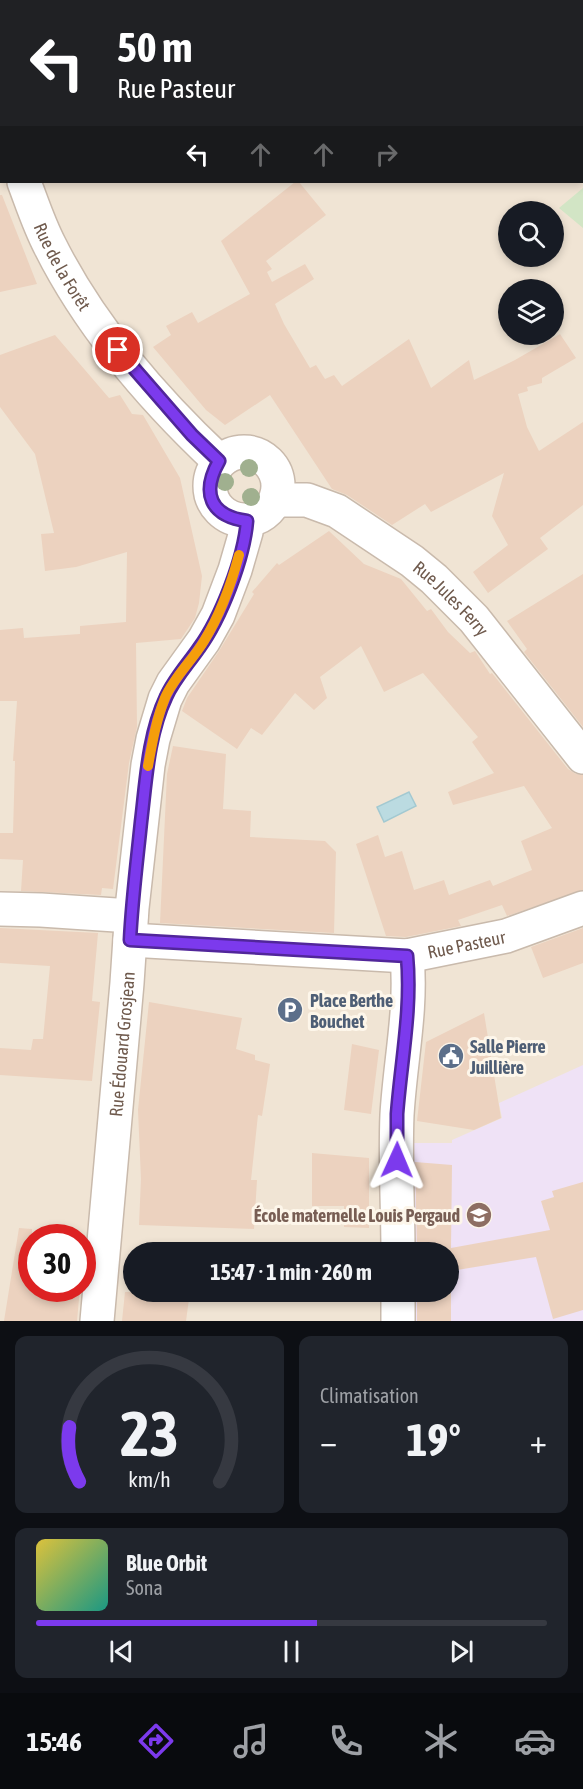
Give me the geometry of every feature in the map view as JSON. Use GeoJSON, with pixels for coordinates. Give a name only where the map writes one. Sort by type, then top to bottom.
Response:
{"type":"FeatureCollection","features":[{"type":"Feature","properties":{"kind":"street","name":"Rue de la Forêt"},"geometry":{"type":"LineString","coordinates":[[24,183],[49,244],[86,307],[108,339],[192,435],[219,461]]}},
{"type":"Feature","properties":{"kind":"street"},"geometry":{"type":"LineString","coordinates":[[241,452],[252,453],[264,458],[278,477],[279,489],[276,500],[266,514],[247,521],[230,519],[217,508],[210,493],[211,476],[219,461],[229,455],[241,452]]}},
{"type":"Feature","properties":{"kind":"street","name":"Rue Jules Ferry"},"geometry":{"type":"LineString","coordinates":[[276,500],[307,500],[337,511],[412,561],[434,579],[474,619],[583,757]]}},
{"type":"Feature","properties":{"kind":"street","name":"Rue Édouard Grosjean"},"geometry":{"type":"LineString","coordinates":[[97,1321],[130,928],[148,765],[165,699],[218,615],[235,570],[247,521]]}},
{"type":"Feature","properties":{"kind":"street","name":"Rue Pasteur"},"geometry":{"type":"LineString","coordinates":[[0,909],[41,910],[130,928],[407,956],[506,936],[583,908]]}},
{"type":"Feature","properties":{"kind":"street"},"geometry":{"type":"LineString","coordinates":[[398,1242],[396,1184],[398,1114],[407,1024],[409,977],[407,956]]}},
{"type":"Feature","properties":{"kind":"street"},"geometry":{"type":"LineString","coordinates":[[398,1302],[398,1321]]}},
{"type":"Feature","properties":{"kind":"shaded area"},"geometry":{"type":"Polygon","coordinates":[[[0,183],[583,183],[583,1321],[0,1321],[0,183]]]}},
{"type":"Feature","properties":{"kind":"shaded area"},"geometry":{"type":"Polygon","coordinates":[[[583,1065],[583,1321],[412,1321],[412,1302],[459,1302],[459,1242],[413,1242],[414,1143],[452,1143],[452,1140],[502,1118],[499,1103],[583,1065]]]}},
{"type":"Feature","properties":{"kind":"green space"},"geometry":{"type":"Polygon","coordinates":[[[583,188],[583,228],[564,212],[564,204],[583,188]]]}},
{"type":"Feature","properties":{"kind":"water"},"geometry":{"type":"Polygon","coordinates":[[[409,792],[416,806],[384,822],[377,807],[409,792]]]}},
{"type":"Feature","properties":{"kind":"building"},"geometry":{"type":"Polygon","coordinates":[[[294,183],[300,183],[326,215],[266,261],[272,269],[267,272],[272,282],[305,264],[314,279],[275,304],[310,368],[316,365],[325,379],[334,375],[342,386],[409,339],[431,388],[469,360],[474,380],[541,345],[564,345],[564,340],[576,358],[542,378],[542,383],[527,387],[528,391],[518,394],[527,427],[539,451],[583,422],[583,505],[540,538],[548,549],[488,593],[473,572],[508,545],[492,516],[504,473],[431,512],[425,504],[392,525],[347,495],[332,489],[270,395],[225,425],[206,410],[153,347],[171,335],[166,326],[192,312],[198,323],[250,294],[221,241],[294,183]]]}},
{"type":"Feature","properties":{"kind":"building"},"geometry":{"type":"Polygon","coordinates":[[[0,195],[2,195],[37,284],[0,292],[0,195]]]}},
{"type":"Feature","properties":{"kind":"building"},"geometry":{"type":"Polygon","coordinates":[[[55,335],[109,398],[120,395],[132,414],[143,415],[180,478],[202,576],[195,618],[181,639],[136,643],[137,727],[129,763],[113,889],[102,888],[101,895],[21,891],[23,860],[0,859],[0,833],[13,833],[15,761],[13,761],[17,701],[0,701],[0,630],[23,628],[24,638],[80,634],[80,626],[126,622],[127,552],[76,567],[45,571],[41,534],[54,533],[35,454],[0,407],[0,355],[55,335]]]}},
{"type":"Feature","properties":{"kind":"building"},"geometry":{"type":"Polygon","coordinates":[[[329,531],[364,564],[401,579],[427,611],[431,609],[448,632],[470,653],[475,651],[490,674],[492,673],[568,769],[583,775],[583,890],[507,916],[502,905],[458,920],[461,926],[406,937],[386,936],[356,844],[378,835],[385,857],[402,851],[414,890],[444,880],[449,895],[490,880],[493,886],[532,870],[521,841],[552,828],[524,786],[453,805],[448,792],[494,773],[472,742],[478,737],[423,673],[384,692],[361,646],[320,677],[327,698],[314,710],[295,693],[262,735],[251,728],[237,749],[182,711],[187,698],[254,594],[252,592],[277,563],[279,565],[329,531]]]}},
{"type":"Feature","properties":{"kind":"building"},"geometry":{"type":"Polygon","coordinates":[[[583,574],[583,727],[524,652],[527,649],[507,621],[583,574]]]}},
{"type":"Feature","properties":{"kind":"building"},"geometry":{"type":"Polygon","coordinates":[[[173,746],[226,754],[223,809],[251,811],[250,837],[325,841],[336,852],[334,933],[160,923],[167,774],[173,746]]]}},
{"type":"Feature","properties":{"kind":"building"},"geometry":{"type":"Polygon","coordinates":[[[0,928],[98,933],[92,1001],[100,1002],[92,1081],[0,1075],[0,1048],[31,1050],[33,1039],[43,1039],[50,966],[0,963],[0,928]]]}},
{"type":"Feature","properties":{"kind":"building"},"geometry":{"type":"Polygon","coordinates":[[[583,928],[583,963],[543,978],[531,947],[583,928]]]}},
{"type":"Feature","properties":{"kind":"building"},"geometry":{"type":"Polygon","coordinates":[[[149,1002],[242,1018],[236,1049],[255,1055],[255,1060],[270,1064],[262,1116],[258,1115],[251,1180],[257,1180],[254,1229],[139,1225],[141,1179],[138,1110],[149,1002]]]}},
{"type":"Feature","properties":{"kind":"building"},"geometry":{"type":"Polygon","coordinates":[[[484,1013],[501,1118],[474,1130],[417,1121],[426,1042],[484,1013]]]}},
{"type":"Feature","properties":{"kind":"building"},"geometry":{"type":"Polygon","coordinates":[[[352,1044],[379,1050],[371,1114],[344,1110],[352,1044]]]}},
{"type":"Feature","properties":{"kind":"building"},"geometry":{"type":"Polygon","coordinates":[[[312,1153],[369,1158],[369,1228],[344,1227],[344,1206],[312,1206],[312,1153]]]}},
{"type":"Feature","properties":{"kind":"building"},"geometry":{"type":"Polygon","coordinates":[[[415,1162],[452,1165],[451,1242],[417,1242],[415,1162]]]}},
{"type":"Feature","properties":{"kind":"building"},"geometry":{"type":"Polygon","coordinates":[[[583,1182],[583,1310],[553,1319],[536,1257],[459,1270],[459,1247],[550,1230],[541,1201],[554,1197],[552,1191],[583,1182]]]}},
{"type":"Feature","properties":{"kind":"building"},"geometry":{"type":"Polygon","coordinates":[[[18,1234],[18,1302],[79,1302],[77,1321],[4,1321],[18,1234]]]}},
{"type":"Feature","properties":{"kind":"building"},"geometry":{"type":"Polygon","coordinates":[[[124,1302],[189,1302],[186,1321],[122,1321],[124,1302]]]}},
{"type":"Feature","properties":{"kind":"building"},"geometry":{"type":"Polygon","coordinates":[[[417,1302],[451,1302],[451,1321],[417,1321],[417,1302]]]}},
{"type":"Feature","properties":{"kind":"slow traffic"},"geometry":{"type":"LineString","coordinates":[[148,766],[165,699],[218,615],[239,555]]}},
{"type":"Feature","properties":{"kind":"place","name":"Place Berthe Bouchet"},"geometry":{"type":"Point","coordinates":[290,1010]}},
{"type":"Feature","properties":{"kind":"place","name":"Salle Pierre Juillière"},"geometry":{"type":"Point","coordinates":[451,1056]}},
{"type":"Feature","properties":{"kind":"place","name":"École maternelle Louis Pergaud"},"geometry":{"type":"Point","coordinates":[479,1215]}},
{"type":"Feature","properties":{"kind":"route"},"geometry":{"type":"LineString","coordinates":[[118,350],[192,435],[219,461],[211,476],[210,493],[217,508],[230,519],[247,521],[235,570],[218,615],[199,648],[173,683],[159,716],[148,765],[130,940],[407,956],[409,977],[407,1024],[398,1114],[397,1160]]}}]}
